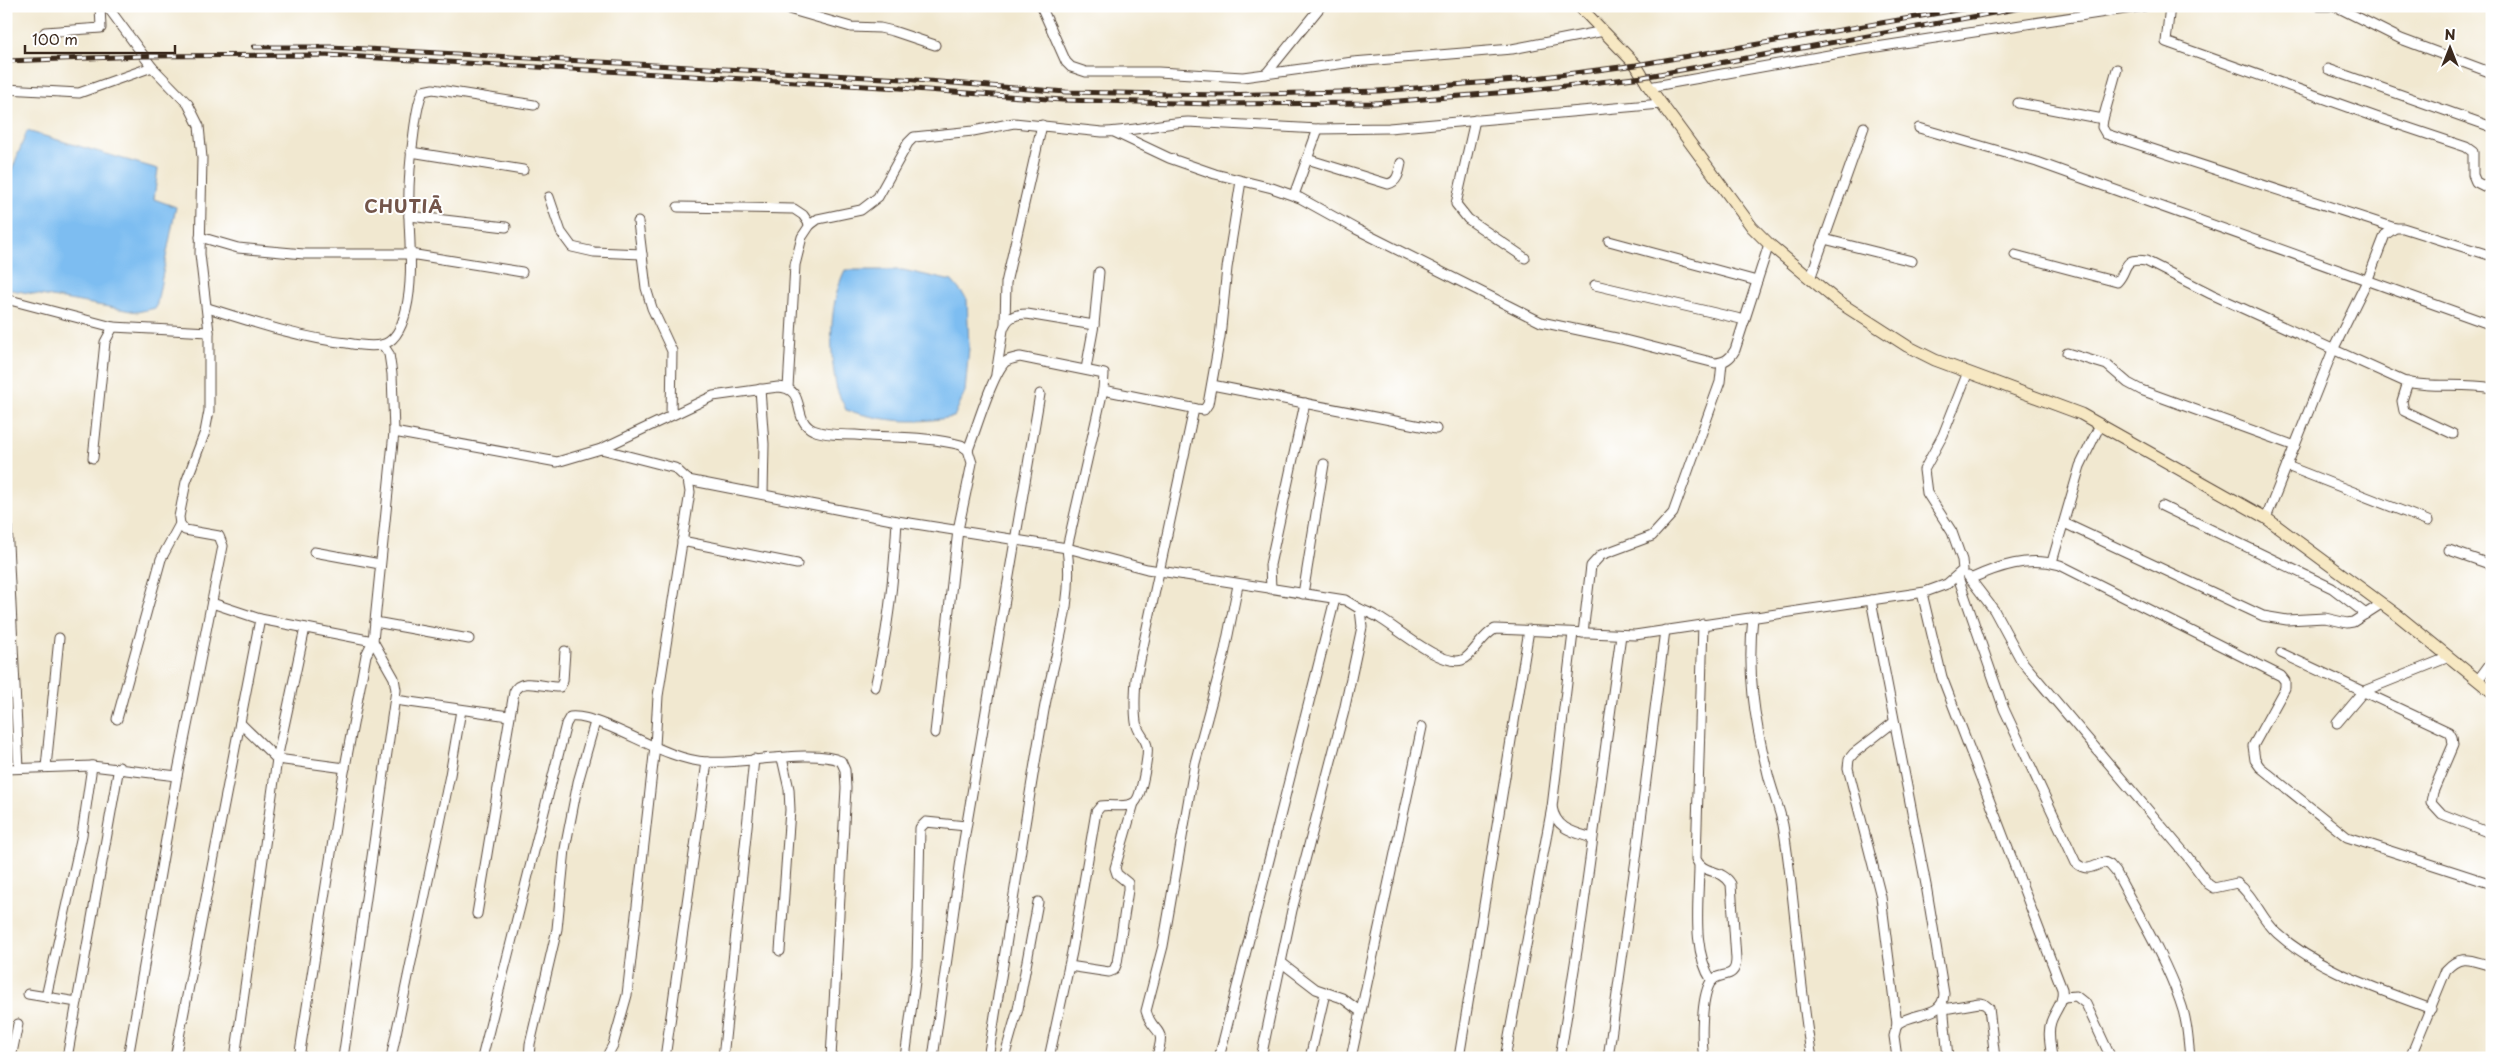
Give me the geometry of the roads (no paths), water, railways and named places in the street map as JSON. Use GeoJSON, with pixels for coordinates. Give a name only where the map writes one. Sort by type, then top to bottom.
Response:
{"type":"FeatureCollection","features":[{"type":"Feature","properties":{"kind":"street"},"geometry":{"type":"LineString","coordinates":[[44,32],[101,28],[100,6]]}},
{"type":"Feature","properties":{"kind":"street"},"geometry":{"type":"LineString","coordinates":[[107,6],[152,67],[188,104],[199,126],[202,158],[200,254],[208,308],[209,332],[208,422],[186,482],[180,524],[161,559],[117,719]]}},
{"type":"Feature","properties":{"kind":"street"},"geometry":{"type":"LineString","coordinates":[[778,6],[851,27],[880,28],[894,31],[935,45]]}},
{"type":"Feature","properties":{"kind":"street"},"geometry":{"type":"LineString","coordinates":[[1041,6],[1066,62],[1077,70],[1158,72],[1226,77],[1266,74],[1375,60],[1512,49],[1604,32]]}},
{"type":"Feature","properties":{"kind":"street"},"geometry":{"type":"LineString","coordinates":[[1266,74],[1321,6]]}},
{"type":"Feature","properties":{"kind":"street"},"geometry":{"type":"LineString","coordinates":[[1579,6],[1636,65],[1661,104],[1752,227],[1769,244],[1837,301],[1890,336],[1935,360],[2081,414],[2266,518],[2381,604],[2492,692]]}},
{"type":"Feature","properties":{"kind":"street"},"geometry":{"type":"LineString","coordinates":[[1649,87],[1866,48],[2145,6]]}},
{"type":"Feature","properties":{"kind":"street"},"geometry":{"type":"LineString","coordinates":[[2170,6],[2166,42],[2376,117],[2466,146],[2473,152],[2473,175],[2476,182],[2492,190]]}},
{"type":"Feature","properties":{"kind":"street"},"geometry":{"type":"LineString","coordinates":[[2319,6],[2329,6]]}},
{"type":"Feature","properties":{"kind":"street"},"geometry":{"type":"LineString","coordinates":[[2335,6],[2401,39],[2492,73]]}},
{"type":"Feature","properties":{"kind":"street"},"geometry":{"type":"LineString","coordinates":[[6,89],[79,93],[152,67]]}},
{"type":"Feature","properties":{"kind":"street"},"geometry":{"type":"LineString","coordinates":[[2117,69],[2103,119],[2102,127],[2106,134],[2395,228],[2403,228],[2492,256]]}},
{"type":"Feature","properties":{"kind":"street"},"geometry":{"type":"LineString","coordinates":[[2328,69],[2492,127]]}},
{"type":"Feature","properties":{"kind":"street"},"geometry":{"type":"LineString","coordinates":[[208,308],[270,328],[326,341],[371,346],[383,345],[393,339],[401,325],[406,309],[410,254],[411,152],[419,101],[423,91],[433,89],[534,105]]}},
{"type":"Feature","properties":{"kind":"street"},"geometry":{"type":"LineString","coordinates":[[2018,103],[2103,119]]}},
{"type":"Feature","properties":{"kind":"street"},"geometry":{"type":"LineString","coordinates":[[788,388],[797,251],[810,225],[818,219],[861,210],[871,205],[878,197],[908,143],[914,137],[973,131],[1014,123],[1114,132],[1151,125],[1188,122],[1318,129],[1389,128],[1661,104]]}},
{"type":"Feature","properties":{"kind":"street"},"geometry":{"type":"LineString","coordinates":[[1476,120],[1456,204],[1468,219],[1525,258]]}},
{"type":"Feature","properties":{"kind":"street"},"geometry":{"type":"LineString","coordinates":[[968,450],[995,379],[1005,323],[1006,283],[1042,125]]}},
{"type":"Feature","properties":{"kind":"street"},"geometry":{"type":"LineString","coordinates":[[1810,279],[1864,127]]}},
{"type":"Feature","properties":{"kind":"street"},"geometry":{"type":"LineString","coordinates":[[1919,128],[2037,162],[2492,325]]}},
{"type":"Feature","properties":{"kind":"street"},"geometry":{"type":"LineString","coordinates":[[1294,195],[1318,129]]}},
{"type":"Feature","properties":{"kind":"street"},"geometry":{"type":"LineString","coordinates":[[1114,132],[1169,158],[1215,174],[1294,195],[1356,229],[1541,322],[1621,339],[1715,363],[1722,363],[1730,358],[1735,350],[1769,244]]}},
{"type":"Feature","properties":{"kind":"street"},"geometry":{"type":"LineString","coordinates":[[411,152],[523,170]]}},
{"type":"Feature","properties":{"kind":"street"},"geometry":{"type":"LineString","coordinates":[[1307,159],[1388,184],[1396,180],[1401,163]]}},
{"type":"Feature","properties":{"kind":"street"},"geometry":{"type":"LineString","coordinates":[[1103,390],[1194,409],[1204,410],[1208,404],[1242,181]]}},
{"type":"Feature","properties":{"kind":"street"},"geometry":{"type":"LineString","coordinates":[[550,197],[561,232],[572,247],[594,252],[642,254]]}},
{"type":"Feature","properties":{"kind":"street"},"geometry":{"type":"LineString","coordinates":[[678,207],[794,209],[803,215],[810,225]]}},
{"type":"Feature","properties":{"kind":"street"},"geometry":{"type":"LineString","coordinates":[[409,216],[506,227]]}},
{"type":"Feature","properties":{"kind":"street"},"geometry":{"type":"LineString","coordinates":[[638,222],[644,276],[652,308],[672,351],[671,415]]}},
{"type":"Feature","properties":{"kind":"street"},"geometry":{"type":"LineString","coordinates":[[2266,518],[2333,350],[2368,279],[2385,235],[2395,228]]}},
{"type":"Feature","properties":{"kind":"street"},"geometry":{"type":"LineString","coordinates":[[200,237],[238,248],[304,254],[410,254],[522,272]]}},
{"type":"Feature","properties":{"kind":"street"},"geometry":{"type":"LineString","coordinates":[[1824,239],[1912,261]]}},
{"type":"Feature","properties":{"kind":"street"},"geometry":{"type":"LineString","coordinates":[[1609,241],[1757,281]]}},
{"type":"Feature","properties":{"kind":"street"},"geometry":{"type":"LineString","coordinates":[[2016,255],[2117,282],[2130,261],[2135,259],[2146,261],[2333,350],[2408,382],[2492,388]]}},
{"type":"Feature","properties":{"kind":"street"},"geometry":{"type":"LineString","coordinates":[[1086,369],[1094,325],[1099,272]]}},
{"type":"Feature","properties":{"kind":"street"},"geometry":{"type":"LineString","coordinates":[[1595,285],[1745,320]]}},
{"type":"Feature","properties":{"kind":"street"},"geometry":{"type":"LineString","coordinates":[[6,299],[113,327],[209,332]]}},
{"type":"Feature","properties":{"kind":"street"},"geometry":{"type":"LineString","coordinates":[[1005,323],[1018,314],[1027,314],[1094,325]]}},
{"type":"Feature","properties":{"kind":"street"},"geometry":{"type":"LineString","coordinates":[[93,458],[105,342],[113,327]]}},
{"type":"Feature","properties":{"kind":"street"},"geometry":{"type":"LineString","coordinates":[[299,1058],[345,768],[366,655],[373,641],[394,432],[392,374],[389,354],[383,345]]}},
{"type":"Feature","properties":{"kind":"street"},"geometry":{"type":"LineString","coordinates":[[2067,353],[2107,365],[2128,383],[2141,390],[2295,446]]}},
{"type":"Feature","properties":{"kind":"street"},"geometry":{"type":"LineString","coordinates":[[988,1058],[1047,692],[1068,594],[1070,566],[1067,548],[1103,390],[1104,374],[1020,357],[1005,363],[995,379]]}},
{"type":"Feature","properties":{"kind":"street"},"geometry":{"type":"LineString","coordinates":[[1583,633],[1589,573],[1594,561],[1601,555],[1652,536],[1673,513],[1718,388],[1722,363]]}},
{"type":"Feature","properties":{"kind":"street"},"geometry":{"type":"LineString","coordinates":[[1968,372],[1943,435],[1924,470],[1927,493],[1952,532],[1962,560],[1960,573],[2004,709],[2076,863],[2082,868],[2088,869],[2104,862],[2110,864],[2116,872],[2157,950],[2180,1001],[2186,1023],[2190,1058]]}},
{"type":"Feature","properties":{"kind":"street"},"geometry":{"type":"LineString","coordinates":[[2408,382],[2402,401],[2404,411],[2453,434]]}},
{"type":"Feature","properties":{"kind":"street"},"geometry":{"type":"LineString","coordinates":[[1212,385],[1436,429]]}},
{"type":"Feature","properties":{"kind":"street"},"geometry":{"type":"LineString","coordinates":[[394,432],[557,462],[601,449],[713,396],[760,389],[788,388],[795,393],[806,425],[813,430],[841,435],[952,442],[962,445],[968,450],[972,463],[958,530],[935,734]]}},
{"type":"Feature","properties":{"kind":"street"},"geometry":{"type":"LineString","coordinates":[[760,389],[764,444],[763,494]]}},
{"type":"Feature","properties":{"kind":"street"},"geometry":{"type":"LineString","coordinates":[[933,1058],[966,826],[1040,394]]}},
{"type":"Feature","properties":{"kind":"street"},"geometry":{"type":"LineString","coordinates":[[1271,590],[1270,565],[1305,404]]}},
{"type":"Feature","properties":{"kind":"street"},"geometry":{"type":"LineString","coordinates":[[1069,966],[1109,972],[1114,970],[1117,963],[1128,883],[1117,874],[1115,868],[1134,803],[1139,797],[1148,753],[1146,743],[1137,730],[1136,679],[1194,409]]}},
{"type":"Feature","properties":{"kind":"street"},"geometry":{"type":"LineString","coordinates":[[2052,562],[2083,458],[2100,425]]}},
{"type":"Feature","properties":{"kind":"street"},"geometry":{"type":"LineString","coordinates":[[601,449],[675,468],[688,480],[896,521],[1067,548],[1160,571],[1354,603],[1360,609],[1381,619],[1424,649],[1457,661],[1463,660],[1470,655],[1483,638],[1495,629],[1621,635],[1665,630],[1922,593],[1947,584],[1960,573]]}},
{"type":"Feature","properties":{"kind":"street"},"geometry":{"type":"LineString","coordinates":[[1303,594],[1324,464]]}},
{"type":"Feature","properties":{"kind":"street"},"geometry":{"type":"LineString","coordinates":[[2287,466],[2428,521]]}},
{"type":"Feature","properties":{"kind":"street"},"geometry":{"type":"LineString","coordinates":[[606,1058],[613,1045],[626,995],[658,696],[690,492],[688,480]]}},
{"type":"Feature","properties":{"kind":"street"},"geometry":{"type":"LineString","coordinates":[[6,502],[19,768]]}},
{"type":"Feature","properties":{"kind":"street"},"geometry":{"type":"LineString","coordinates":[[2162,506],[2332,588],[2366,614]]}},
{"type":"Feature","properties":{"kind":"street"},"geometry":{"type":"LineString","coordinates":[[875,687],[887,636],[894,576],[896,521]]}},
{"type":"Feature","properties":{"kind":"street"},"geometry":{"type":"LineString","coordinates":[[2064,523],[2263,616],[2287,620],[2326,618],[2347,623],[2354,622],[2381,604]]}},
{"type":"Feature","properties":{"kind":"street"},"geometry":{"type":"LineString","coordinates":[[128,1058],[177,776],[223,546],[219,536],[185,530],[180,524]]}},
{"type":"Feature","properties":{"kind":"street"},"geometry":{"type":"LineString","coordinates":[[682,541],[797,564]]}},
{"type":"Feature","properties":{"kind":"street"},"geometry":{"type":"LineString","coordinates":[[2449,550],[2492,565]]}},
{"type":"Feature","properties":{"kind":"street"},"geometry":{"type":"LineString","coordinates":[[314,552],[380,564]]}},
{"type":"Feature","properties":{"kind":"street"},"geometry":{"type":"LineString","coordinates":[[1970,579],[2008,564],[2052,562],[2281,676],[2285,681],[2285,688],[2253,746],[2255,760],[2260,767],[2330,825],[2348,837],[2363,844],[2492,884]]}},
{"type":"Feature","properties":{"kind":"street"},"geometry":{"type":"LineString","coordinates":[[1960,573],[1970,579],[1994,610],[2021,660],[2208,884],[2220,888],[2237,883],[2270,926],[2291,944],[2327,966],[2430,1009]]}},
{"type":"Feature","properties":{"kind":"street"},"geometry":{"type":"LineString","coordinates":[[1156,1058],[1162,1040],[1160,1033],[1148,1018],[1146,1011],[1163,946],[1195,763],[1224,655],[1238,585]]}},
{"type":"Feature","properties":{"kind":"street"},"geometry":{"type":"LineString","coordinates":[[1922,593],[1942,677],[2057,974],[2063,997],[2049,1031],[2052,1058]]}},
{"type":"Feature","properties":{"kind":"street"},"geometry":{"type":"LineString","coordinates":[[1219,1058],[1335,599]]}},
{"type":"Feature","properties":{"kind":"street"},"geometry":{"type":"LineString","coordinates":[[1871,600],[1926,885],[1944,994],[1948,1058]]}},
{"type":"Feature","properties":{"kind":"street"},"geometry":{"type":"LineString","coordinates":[[212,603],[260,619],[373,641],[394,678],[394,700],[343,1058]]}},
{"type":"Feature","properties":{"kind":"street"},"geometry":{"type":"LineString","coordinates":[[1261,1058],[1292,910],[1344,711],[1362,627],[1360,609]]}},
{"type":"Feature","properties":{"kind":"street"},"geometry":{"type":"LineString","coordinates":[[1754,617],[1750,659],[1754,711],[1767,771],[1782,823],[1800,978],[1812,1058]]}},
{"type":"Feature","properties":{"kind":"street"},"geometry":{"type":"LineString","coordinates":[[175,1058],[260,619]]}},
{"type":"Feature","properties":{"kind":"street"},"geometry":{"type":"LineString","coordinates":[[375,622],[469,638]]}},
{"type":"Feature","properties":{"kind":"street"},"geometry":{"type":"LineString","coordinates":[[1703,624],[1696,859],[1705,870],[1727,877],[1731,884],[1736,966],[1728,975],[1712,981]]}},
{"type":"Feature","properties":{"kind":"street"},"geometry":{"type":"LineString","coordinates":[[235,1058],[277,759],[305,628]]}},
{"type":"Feature","properties":{"kind":"street"},"geometry":{"type":"LineString","coordinates":[[1459,1058],[1529,630]]}},
{"type":"Feature","properties":{"kind":"street"},"geometry":{"type":"LineString","coordinates":[[1608,1058],[1665,630]]}},
{"type":"Feature","properties":{"kind":"street"},"geometry":{"type":"LineString","coordinates":[[1505,1058],[1552,807],[1573,632]]}},
{"type":"Feature","properties":{"kind":"street"},"geometry":{"type":"LineString","coordinates":[[1560,1058],[1621,635]]}},
{"type":"Feature","properties":{"kind":"street"},"geometry":{"type":"LineString","coordinates":[[46,767],[59,638]]}},
{"type":"Feature","properties":{"kind":"street"},"geometry":{"type":"LineString","coordinates":[[477,914],[509,716],[517,685],[523,683],[560,687],[563,681],[565,651]]}},
{"type":"Feature","properties":{"kind":"street"},"geometry":{"type":"LineString","coordinates":[[2281,653],[2449,732],[2453,745],[2432,792],[2431,802],[2442,814],[2492,834]]}},
{"type":"Feature","properties":{"kind":"street"},"geometry":{"type":"LineString","coordinates":[[2338,723],[2364,691],[2449,657]]}},
{"type":"Feature","properties":{"kind":"street"},"geometry":{"type":"LineString","coordinates":[[2478,680],[2492,661]]}},
{"type":"Feature","properties":{"kind":"street"},"geometry":{"type":"LineString","coordinates":[[394,700],[509,716]]}},
{"type":"Feature","properties":{"kind":"street"},"geometry":{"type":"LineString","coordinates":[[391,1058],[450,775],[461,710]]}},
{"type":"Feature","properties":{"kind":"street"},"geometry":{"type":"LineString","coordinates":[[482,1058],[566,724],[570,717],[579,716],[630,734],[654,746],[707,762],[782,758],[834,758],[841,761],[845,770],[846,788],[831,1058]]}},
{"type":"Feature","properties":{"kind":"street"},"geometry":{"type":"LineString","coordinates":[[529,1058],[530,1044],[557,929],[565,849],[578,782],[595,722]]}},
{"type":"Feature","properties":{"kind":"street"},"geometry":{"type":"LineString","coordinates":[[1894,722],[1854,753],[1849,759],[1848,768],[1881,897],[1897,1024],[1894,1036],[1897,1058]]}},
{"type":"Feature","properties":{"kind":"street"},"geometry":{"type":"LineString","coordinates":[[240,723],[277,759],[345,768]]}},
{"type":"Feature","properties":{"kind":"street"},"geometry":{"type":"LineString","coordinates":[[1351,1058],[1422,727]]}},
{"type":"Feature","properties":{"kind":"street"},"geometry":{"type":"LineString","coordinates":[[780,951],[790,810],[789,789],[782,758]]}},
{"type":"Feature","properties":{"kind":"street"},"geometry":{"type":"LineString","coordinates":[[723,1058],[754,759]]}},
{"type":"Feature","properties":{"kind":"street"},"geometry":{"type":"LineString","coordinates":[[665,1058],[707,762]]}},
{"type":"Feature","properties":{"kind":"street"},"geometry":{"type":"LineString","coordinates":[[46,997],[82,835],[92,766]]}},
{"type":"Feature","properties":{"kind":"street"},"geometry":{"type":"LineString","coordinates":[[6,769],[119,767],[177,776]]}},
{"type":"Feature","properties":{"kind":"street"},"geometry":{"type":"LineString","coordinates":[[67,1058],[119,767]]}},
{"type":"Feature","properties":{"kind":"street"},"geometry":{"type":"LineString","coordinates":[[1049,1058],[1069,966],[1096,812],[1101,806],[1110,804],[1125,806],[1134,803]]}},
{"type":"Feature","properties":{"kind":"street"},"geometry":{"type":"LineString","coordinates":[[1552,807],[1554,816],[1560,826],[1592,838]]}},
{"type":"Feature","properties":{"kind":"street"},"geometry":{"type":"LineString","coordinates":[[905,1058],[918,952],[920,828],[926,822],[966,826]]}},
{"type":"Feature","properties":{"kind":"street"},"geometry":{"type":"LineString","coordinates":[[1699,865],[1699,950],[1704,970],[1712,981],[1702,1022],[1704,1058]]}},
{"type":"Feature","properties":{"kind":"street"},"geometry":{"type":"LineString","coordinates":[[1004,1058],[1018,1009],[1038,902]]}},
{"type":"Feature","properties":{"kind":"street"},"geometry":{"type":"LineString","coordinates":[[2410,1058],[2446,970],[2455,961],[2466,959],[2492,966]]}},
{"type":"Feature","properties":{"kind":"street"},"geometry":{"type":"LineString","coordinates":[[1282,963],[1304,982],[1325,993],[1342,998],[1361,1012]]}},
{"type":"Feature","properties":{"kind":"street"},"geometry":{"type":"LineString","coordinates":[[1310,1058],[1325,993]]}},
{"type":"Feature","properties":{"kind":"street"},"geometry":{"type":"LineString","coordinates":[[28,994],[77,1002]]}},
{"type":"Feature","properties":{"kind":"street"},"geometry":{"type":"LineString","coordinates":[[2063,997],[2076,996],[2086,1004],[2111,1058]]}},
{"type":"Feature","properties":{"kind":"street"},"geometry":{"type":"LineString","coordinates":[[1897,1024],[1905,1018],[1940,1009],[1944,1006],[1979,1003],[1989,1008],[1995,1058]]}},
{"type":"Feature","properties":{"kind":"street"},"geometry":{"type":"LineString","coordinates":[[10,1058],[18,1024]]}},
{"type":"Feature","properties":{"kind":"water"},"geometry":{"type":"Polygon","coordinates":[[[27,131],[158,169],[154,199],[176,207],[156,308],[137,312],[6,289],[6,185],[27,131]]]}},
{"type":"Feature","properties":{"kind":"water"},"geometry":{"type":"Polygon","coordinates":[[[845,270],[903,270],[952,281],[967,299],[969,348],[965,392],[954,417],[925,421],[900,421],[846,410],[837,388],[832,357],[833,311],[845,270]]]}},
{"type":"Feature","properties":{"kind":"railway"},"geometry":{"type":"LineString","coordinates":[[254,47],[331,47],[903,79],[1066,92],[1220,95],[1378,91],[1528,79],[1636,65],[1980,6]]}},
{"type":"Feature","properties":{"kind":"railway"},"geometry":{"type":"LineString","coordinates":[[6,61],[144,56],[327,55],[900,88],[1062,100],[1214,104],[1374,103],[1522,91],[1643,77],[2032,6]]}},
{"type":"Feature","properties":{"kind":"district","name":"CHUTIĀ"},"geometry":{"type":"Point","coordinates":[404,205]}}]}
